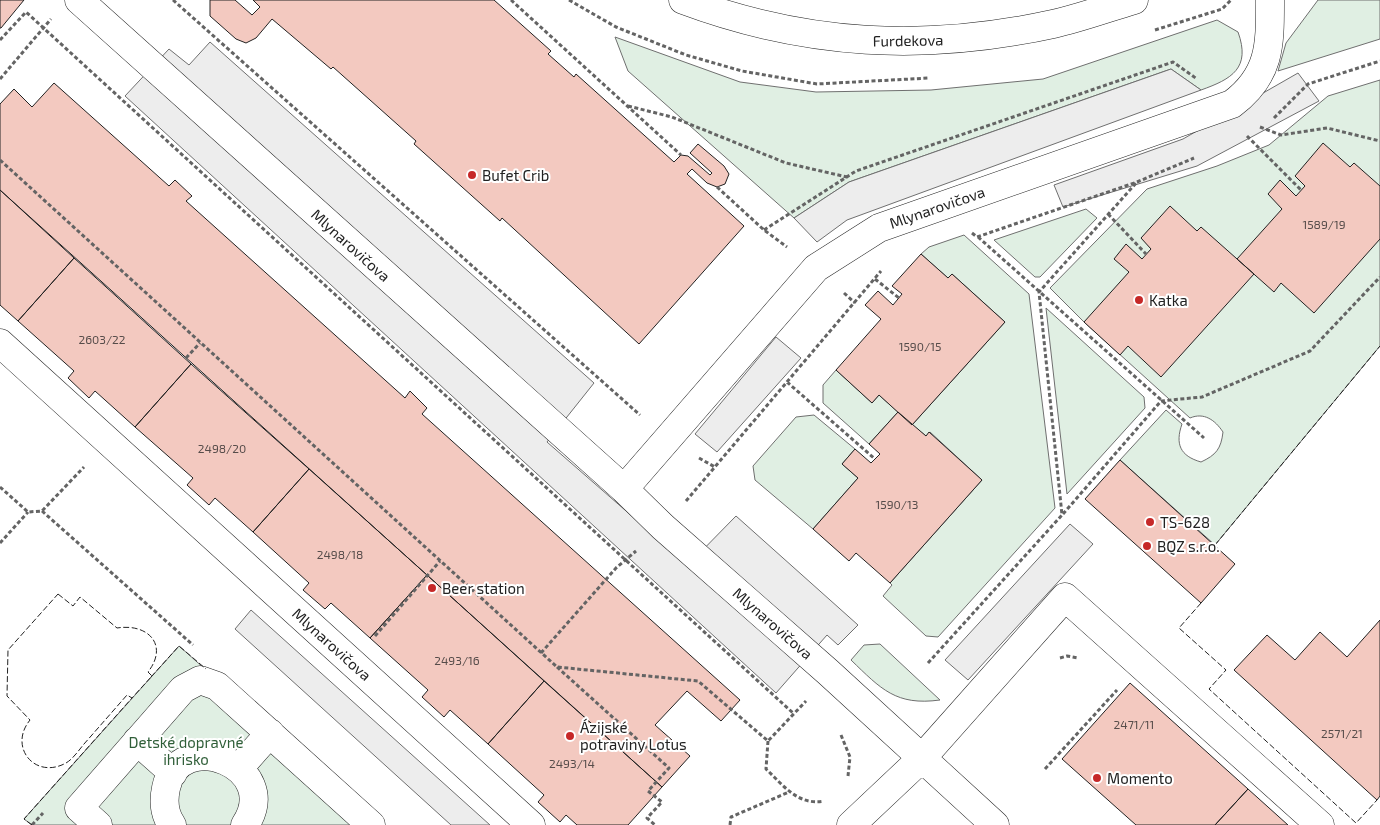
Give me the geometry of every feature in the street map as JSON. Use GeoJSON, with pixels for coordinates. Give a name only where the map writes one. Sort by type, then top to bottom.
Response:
{"type":"FeatureCollection","features":[{"type":"Feature","properties":{"kind":"street","name":"Furdekova"},"geometry":{"type":"LineString","coordinates":[[683,0],[770,26],[837,39],[886,41],[942,40],[1016,31],[1054,24],[1134,0]]}},
{"type":"Feature","properties":{"kind":"street","name":"Mlynarovičova"},"geometry":{"type":"LineString","coordinates":[[624,489],[816,268],[879,228],[1232,104],[1248,90],[1266,60],[1270,41],[1270,0]]}},
{"type":"Feature","properties":{"kind":"street","name":"Mlynarovičova"},"geometry":{"type":"LineString","coordinates":[[67,7],[624,489],[663,527],[828,672],[995,825]]}},
{"type":"Feature","properties":{"kind":"street","name":"Mlynarovičova"},"geometry":{"type":"LineString","coordinates":[[0,343],[531,825]]}},
{"type":"Feature","properties":{"kind":"street"},"geometry":{"type":"LineString","coordinates":[[851,825],[922,758],[1066,597],[1320,825]]}},
{"type":"Feature","properties":{"kind":"street"},"geometry":{"type":"LineString","coordinates":[[98,825],[79,808],[183,689],[200,680],[217,686],[371,825]]}},
{"type":"Feature","properties":{"kind":"street"},"geometry":{"type":"LineString","coordinates":[[238,768],[270,733]]}},
{"type":"Feature","properties":{"kind":"street"},"geometry":{"type":"LineString","coordinates":[[138,741],[173,773]]}},
{"type":"Feature","properties":{"kind":"street"},"geometry":{"type":"LineString","coordinates":[[172,825],[165,810],[164,797],[167,784],[173,773],[191,760],[212,756],[227,760],[238,768],[247,779],[252,792],[253,805],[245,825]]}},
{"type":"Feature","properties":{"kind":"path"},"geometry":{"type":"LineString","coordinates":[[173,0],[667,439],[715,468]]}},
{"type":"Feature","properties":{"kind":"path"},"geometry":{"type":"LineString","coordinates":[[511,0],[681,155]]}},
{"type":"Feature","properties":{"kind":"path"},"geometry":{"type":"LineString","coordinates":[[0,78],[44,27],[67,7]]}},
{"type":"Feature","properties":{"kind":"path"},"geometry":{"type":"LineString","coordinates":[[0,40],[26,12],[44,27],[793,713]]}},
{"type":"Feature","properties":{"kind":"path"},"geometry":{"type":"LineString","coordinates":[[764,230],[856,171],[1173,62],[1232,104],[1262,129],[1281,135],[1327,128],[1380,141]]}},
{"type":"Feature","properties":{"kind":"path"},"geometry":{"type":"LineString","coordinates":[[1238,140],[1262,129],[1308,84],[1380,62]]}},
{"type":"Feature","properties":{"kind":"path"},"geometry":{"type":"LineString","coordinates":[[628,106],[672,117],[786,163],[847,177]]}},
{"type":"Feature","properties":{"kind":"path"},"geometry":{"type":"LineString","coordinates":[[1247,136],[1301,190]]}},
{"type":"Feature","properties":{"kind":"path"},"geometry":{"type":"LineString","coordinates":[[977,237],[1137,182],[1201,155]]}},
{"type":"Feature","properties":{"kind":"path"},"geometry":{"type":"LineString","coordinates":[[0,160],[669,768],[648,790],[662,802],[647,818],[655,825]]}},
{"type":"Feature","properties":{"kind":"path"},"geometry":{"type":"LineString","coordinates":[[1062,515],[1039,292],[1137,182]]}},
{"type":"Feature","properties":{"kind":"path"},"geometry":{"type":"LineString","coordinates":[[1108,214],[1146,254]]}},
{"type":"Feature","properties":{"kind":"path"},"geometry":{"type":"LineString","coordinates":[[970,232],[1204,438]]}},
{"type":"Feature","properties":{"kind":"path"},"geometry":{"type":"LineString","coordinates":[[541,653],[626,560],[663,527],[886,266]]}},
{"type":"Feature","properties":{"kind":"path"},"geometry":{"type":"LineString","coordinates":[[928,663],[1062,515],[1161,401],[1202,396],[1310,350],[1380,277]]}},
{"type":"Feature","properties":{"kind":"path"},"geometry":{"type":"LineString","coordinates":[[875,279],[899,298]]}},
{"type":"Feature","properties":{"kind":"path"},"geometry":{"type":"LineString","coordinates":[[186,358],[200,343]]}},
{"type":"Feature","properties":{"kind":"path"},"geometry":{"type":"LineString","coordinates":[[787,382],[875,459]]}},
{"type":"Feature","properties":{"kind":"path"},"geometry":{"type":"LineString","coordinates":[[0,543],[28,512],[42,511],[108,442]]}},
{"type":"Feature","properties":{"kind":"path"},"geometry":{"type":"LineString","coordinates":[[0,486],[28,512]]}},
{"type":"Feature","properties":{"kind":"path"},"geometry":{"type":"LineString","coordinates":[[42,511],[194,645]]}},
{"type":"Feature","properties":{"kind":"path"},"geometry":{"type":"LineString","coordinates":[[352,662],[440,560]]}},
{"type":"Feature","properties":{"kind":"path"},"geometry":{"type":"LineString","coordinates":[[1052,660],[1067,656],[1082,659]]}},
{"type":"Feature","properties":{"kind":"path"},"geometry":{"type":"LineString","coordinates":[[1045,769],[1141,664]]}},
{"type":"Feature","properties":{"kind":"path"},"geometry":{"type":"LineString","coordinates":[[557,667],[698,681],[768,741]]}},
{"type":"Feature","properties":{"kind":"path"},"geometry":{"type":"LineString","coordinates":[[811,706],[805,700],[768,741],[766,769],[789,792],[802,800],[814,803],[827,801]]}},
{"type":"Feature","properties":{"kind":"path"},"geometry":{"type":"LineString","coordinates":[[836,728],[846,744],[850,757],[850,770],[846,782]]}},
{"type":"Feature","properties":{"kind":"path"},"geometry":{"type":"LineString","coordinates":[[730,825],[731,817],[789,792]]}},
{"type":"Feature","properties":{"kind":"green space"},"geometry":{"type":"Polygon","coordinates":[[[1318,0],[1380,0],[1380,39],[1278,71],[1286,43],[1318,0]]]}},
{"type":"Feature","properties":{"kind":"green space"},"geometry":{"type":"Polygon","coordinates":[[[1217,20],[1238,32],[1242,55],[1236,70],[1230,76],[1212,86],[1201,90],[1171,69],[849,182],[794,218],[628,71],[615,37],[740,82],[816,92],[931,90],[1043,79],[1217,20]]]}},
{"type":"Feature","properties":{"kind":"green space"},"geometry":{"type":"Polygon","coordinates":[[[1380,80],[1380,346],[1215,545],[1120,460],[1166,410],[1182,424],[1179,443],[1184,453],[1201,462],[1217,451],[1223,432],[1209,418],[1195,416],[1190,418],[1084,322],[1050,288],[1147,189],[1217,166],[1269,145],[1328,96],[1380,80]]]}},
{"type":"Feature","properties":{"kind":"green space"},"geometry":{"type":"Polygon","coordinates":[[[1086,209],[1097,218],[1040,277],[1035,277],[994,240],[1086,209]]]}},
{"type":"Feature","properties":{"kind":"green space"},"geometry":{"type":"Polygon","coordinates":[[[964,235],[1029,294],[1055,508],[938,637],[926,636],[883,596],[892,585],[890,583],[982,480],[930,432],[926,436],[912,425],[1005,322],[952,274],[948,278],[921,254],[929,247],[964,235]]]}},
{"type":"Feature","properties":{"kind":"green space"},"geometry":{"type":"Polygon","coordinates":[[[1046,308],[1144,397],[1145,408],[1067,494],[1046,308]]]}},
{"type":"Feature","properties":{"kind":"green space"},"geometry":{"type":"Polygon","coordinates":[[[836,370],[872,403],[879,395],[898,412],[869,444],[823,403],[823,385],[836,370]]]}},
{"type":"Feature","properties":{"kind":"green space"},"geometry":{"type":"Polygon","coordinates":[[[814,415],[855,449],[842,464],[858,478],[813,529],[755,480],[753,466],[796,417],[814,415]]]}},
{"type":"Feature","properties":{"kind":"green space"},"geometry":{"type":"Polygon","coordinates":[[[880,644],[940,700],[925,701],[900,698],[881,687],[851,660],[864,645],[880,644]]]}},
{"type":"Feature","properties":{"kind":"green space","name":"Detské dopravné ihrisko"},"geometry":{"type":"Polygon","coordinates":[[[179,646],[379,825],[32,825],[24,819],[179,646]]]}},
{"type":"Feature","properties":{"kind":"shaded area"},"geometry":{"type":"Polygon","coordinates":[[[210,42],[594,383],[547,442],[688,565],[736,516],[858,625],[838,645],[827,635],[776,693],[125,96],[169,49],[189,65],[210,42]]]}},
{"type":"Feature","properties":{"kind":"shaded area"},"geometry":{"type":"Polygon","coordinates":[[[1171,69],[1201,90],[847,220],[817,242],[794,218],[849,182],[1171,69]]]}},
{"type":"Feature","properties":{"kind":"shaded area"},"geometry":{"type":"Polygon","coordinates":[[[1298,73],[1319,101],[1197,166],[1063,207],[1054,185],[1183,139],[1298,73]]]}},
{"type":"Feature","properties":{"kind":"shaded area"},"geometry":{"type":"Polygon","coordinates":[[[776,337],[801,358],[717,452],[695,434],[776,337]]]}},
{"type":"Feature","properties":{"kind":"shaded area"},"geometry":{"type":"Polygon","coordinates":[[[1070,524],[1093,544],[968,680],[945,660],[1070,524]]]}},
{"type":"Feature","properties":{"kind":"shaded area"},"geometry":{"type":"Polygon","coordinates":[[[251,610],[490,825],[451,825],[235,629],[251,610]]]}},
{"type":"Feature","properties":{"kind":"building"},"geometry":{"type":"Polygon","coordinates":[[[0,0],[24,0],[1,28],[0,28],[0,0]]]}},
{"type":"Feature","properties":{"kind":"building"},"geometry":{"type":"Polygon","coordinates":[[[210,0],[235,0],[252,15],[260,7],[253,0],[494,0],[551,51],[548,54],[574,77],[576,74],[674,162],[681,155],[688,156],[710,175],[712,173],[690,153],[698,144],[724,166],[729,174],[725,184],[717,187],[707,183],[692,169],[687,174],[744,226],[639,344],[502,218],[500,221],[414,144],[416,141],[333,67],[331,69],[272,19],[256,38],[246,43],[236,39],[210,16],[210,0]]]}},
{"type":"Feature","properties":{"kind":"building"},"geometry":{"type":"Polygon","coordinates":[[[54,83],[169,186],[175,180],[192,196],[186,201],[405,398],[410,391],[427,408],[422,414],[740,700],[721,721],[687,691],[655,725],[690,756],[662,787],[0,190],[0,104],[14,89],[32,107],[54,83]]]}},
{"type":"Feature","properties":{"kind":"building"},"geometry":{"type":"Polygon","coordinates":[[[1323,143],[1350,167],[1354,163],[1380,186],[1380,239],[1314,313],[1281,283],[1274,292],[1237,259],[1282,209],[1268,194],[1280,180],[1296,196],[1305,186],[1295,176],[1323,143]]]}},
{"type":"Feature","properties":{"kind":"building"},"geometry":{"type":"Polygon","coordinates":[[[0,190],[74,258],[18,321],[0,305],[0,190]]]}},
{"type":"Feature","properties":{"kind":"building"},"geometry":{"type":"Polygon","coordinates":[[[1170,206],[1197,231],[1201,227],[1254,274],[1161,377],[1128,346],[1120,355],[1084,322],[1129,272],[1114,259],[1126,244],[1142,259],[1151,249],[1141,238],[1170,206]]]}},
{"type":"Feature","properties":{"kind":"building"},"geometry":{"type":"Polygon","coordinates":[[[921,254],[948,278],[952,274],[1005,322],[912,425],[879,395],[872,403],[836,370],[881,319],[865,305],[878,291],[893,305],[902,294],[892,286],[921,254]]]}},
{"type":"Feature","properties":{"kind":"building"},"geometry":{"type":"Polygon","coordinates":[[[74,258],[191,364],[135,427],[95,391],[89,398],[68,378],[74,371],[18,321],[74,258]]]}},
{"type":"Feature","properties":{"kind":"building"},"geometry":{"type":"Polygon","coordinates":[[[191,364],[309,469],[253,532],[215,498],[209,505],[187,485],[193,478],[135,427],[191,364]]]}},
{"type":"Feature","properties":{"kind":"building"},"geometry":{"type":"Polygon","coordinates":[[[898,412],[926,436],[929,432],[982,480],[890,583],[856,553],[849,561],[813,529],[858,478],[842,464],[855,449],[871,463],[880,454],[869,444],[898,412]]]}},
{"type":"Feature","properties":{"kind":"building","name":"TS-628"},"geometry":{"type":"Polygon","coordinates":[[[1120,460],[1235,564],[1201,603],[1085,499],[1120,460]]]}},
{"type":"Feature","properties":{"kind":"building"},"geometry":{"type":"Polygon","coordinates":[[[309,469],[427,575],[370,638],[331,603],[325,609],[303,590],[309,583],[253,532],[309,469]]]}},
{"type":"Feature","properties":{"kind":"building"},"geometry":{"type":"Polygon","coordinates":[[[427,575],[544,681],[488,744],[450,710],[444,717],[422,697],[428,690],[370,638],[427,575]]]}},
{"type":"Feature","properties":{"kind":"building"},"geometry":{"type":"Polygon","coordinates":[[[1380,620],[1380,796],[1377,800],[1234,670],[1267,635],[1295,660],[1320,632],[1347,657],[1380,620]]]}},
{"type":"Feature","properties":{"kind":"building"},"geometry":{"type":"Polygon","coordinates":[[[544,681],[662,787],[628,825],[577,825],[566,815],[560,822],[538,802],[544,795],[488,744],[544,681]]]}},
{"type":"Feature","properties":{"kind":"building"},"geometry":{"type":"Polygon","coordinates":[[[1130,683],[1248,789],[1215,825],[1136,825],[1062,759],[1130,683]]]}},
{"type":"Feature","properties":{"kind":"building"},"geometry":{"type":"Polygon","coordinates":[[[1248,789],[1288,825],[1215,825],[1248,789]]]}},
{"type":"Feature","properties":{"kind":"fence"},"geometry":{"type":"LineString","coordinates":[[1215,545],[1380,346]]}},
{"type":"Feature","properties":{"kind":"fence"},"geometry":{"type":"LineString","coordinates":[[58,594],[73,606],[80,597],[117,628],[128,627],[146,633],[156,645],[156,653],[154,662],[148,672],[152,676],[132,698],[127,695],[69,761],[55,767],[44,767],[35,764],[28,758],[22,740],[24,730],[30,720],[7,696],[8,650],[58,594]]}},
{"type":"Feature","properties":{"kind":"fence"},"geometry":{"type":"LineString","coordinates":[[1201,603],[1179,628],[1226,670],[1209,689],[1356,823],[1377,800]]}},
{"type":"Feature","properties":{"kind":"fence"},"geometry":{"type":"LineString","coordinates":[[151,677],[179,646],[206,669]]}},
{"type":"Feature","properties":{"kind":"fence"},"geometry":{"type":"LineString","coordinates":[[32,825],[24,819],[132,698]]}},
{"type":"Feature","properties":{"kind":"place","name":"Bufet Crib"},"geometry":{"type":"Point","coordinates":[472,175]}},
{"type":"Feature","properties":{"kind":"place","name":"Katka"},"geometry":{"type":"Point","coordinates":[1139,300]}},
{"type":"Feature","properties":{"kind":"place","name":"TS-628"},"geometry":{"type":"Point","coordinates":[1150,522]}},
{"type":"Feature","properties":{"kind":"place","name":"BQZ s.r.o."},"geometry":{"type":"Point","coordinates":[1147,546]}},
{"type":"Feature","properties":{"kind":"place","name":"Beer station"},"geometry":{"type":"Point","coordinates":[432,588]}},
{"type":"Feature","properties":{"kind":"place","name":"Ázijské potraviny Lotus"},"geometry":{"type":"Point","coordinates":[570,736]}},
{"type":"Feature","properties":{"kind":"place","name":"Momento"},"geometry":{"type":"Point","coordinates":[1097,778]}}]}
